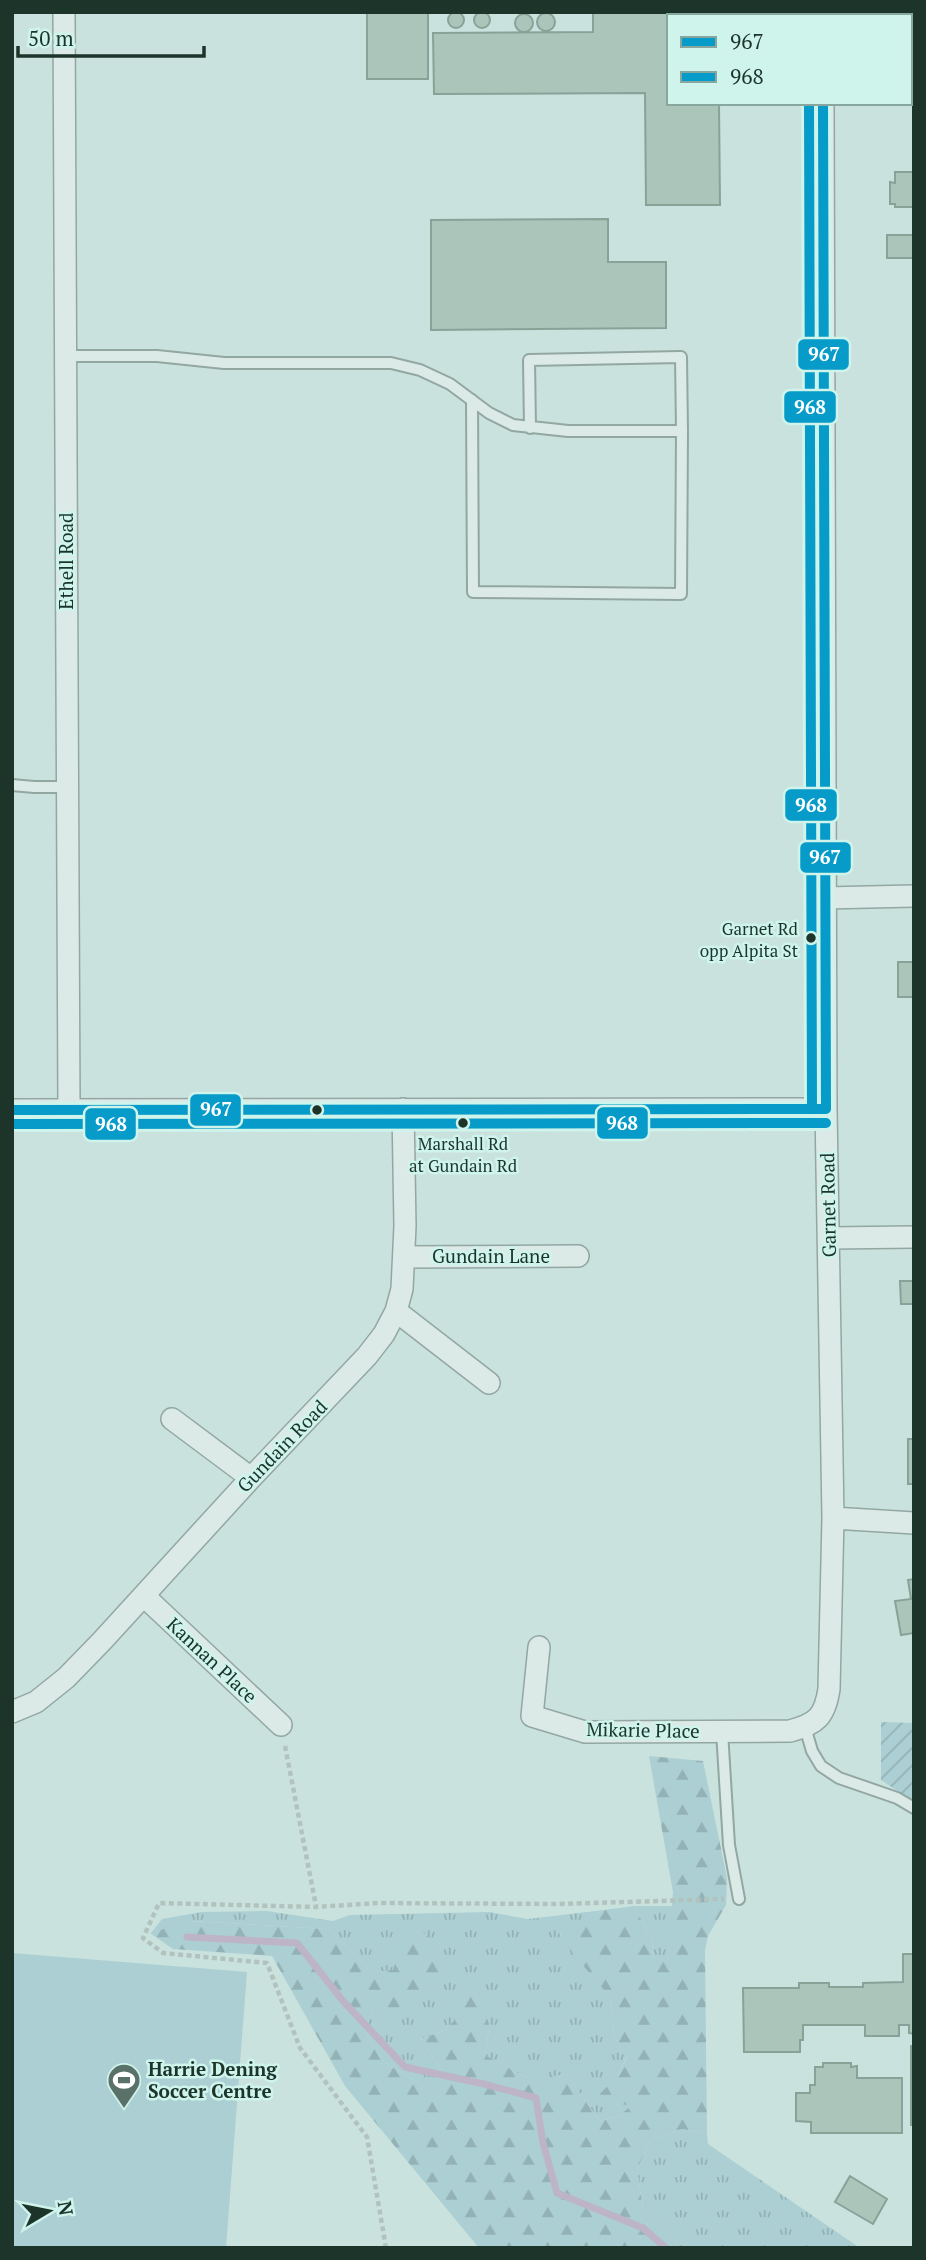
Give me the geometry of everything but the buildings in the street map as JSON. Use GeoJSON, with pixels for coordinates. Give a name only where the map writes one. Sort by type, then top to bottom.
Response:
{"type":"FeatureCollection","features":[{"type":"Feature","properties":{"kind":"street","name":"Ethell Road"},"geometry":{"type":"LineString","coordinates":[[64,12],[69,1109]]}},
{"type":"Feature","properties":{"kind":"street","name":"Garnet Road"},"geometry":{"type":"LineString","coordinates":[[812,1722],[826,1706],[829,1689],[833,1518],[824,898],[823,105]]}},
{"type":"Feature","properties":{"kind":"street"},"geometry":{"type":"LineString","coordinates":[[824,898],[914,896]]}},
{"type":"Feature","properties":{"kind":"street","name":"Gundain Road"},"geometry":{"type":"LineString","coordinates":[[12,1712],[36,1702],[66,1678],[367,1356],[384,1334],[396,1311],[402,1289],[403,1109]]}},
{"type":"Feature","properties":{"kind":"street"},"geometry":{"type":"LineString","coordinates":[[12,1110],[826,1109]]}},
{"type":"Feature","properties":{"kind":"street"},"geometry":{"type":"LineString","coordinates":[[829,1238],[914,1237]]}},
{"type":"Feature","properties":{"kind":"street","name":"Gundain Lane"},"geometry":{"type":"LineString","coordinates":[[404,1257],[578,1256]]}},
{"type":"Feature","properties":{"kind":"street"},"geometry":{"type":"LineString","coordinates":[[396,1311],[489,1383]]}},
{"type":"Feature","properties":{"kind":"street"},"geometry":{"type":"LineString","coordinates":[[172,1419],[251,1478]]}},
{"type":"Feature","properties":{"kind":"street"},"geometry":{"type":"LineString","coordinates":[[833,1518],[914,1523]]}},
{"type":"Feature","properties":{"kind":"street","name":"Kannan Place"},"geometry":{"type":"LineString","coordinates":[[144,1596],[281,1725]]}},
{"type":"Feature","properties":{"kind":"street","name":"Mikarie Place"},"geometry":{"type":"LineString","coordinates":[[539,1647],[532,1716],[585,1732],[775,1732],[812,1722]]}},
{"type":"Feature","properties":{"kind":"lane"},"geometry":{"type":"LineString","coordinates":[[65,356],[157,356],[224,363],[391,363],[420,370],[437,378],[497,418],[513,425],[568,430],[682,431]]}},
{"type":"Feature","properties":{"kind":"lane"},"geometry":{"type":"LineString","coordinates":[[472,400],[472,592],[681,594],[681,357],[529,360],[530,428]]}},
{"type":"Feature","properties":{"kind":"lane"},"geometry":{"type":"LineString","coordinates":[[12,785],[34,788],[67,787]]}},
{"type":"Feature","properties":{"kind":"lane"},"geometry":{"type":"LineString","coordinates":[[812,1722],[812,1751],[821,1766],[839,1778],[897,1798],[914,1808]]}},
{"type":"Feature","properties":{"kind":"lane"},"geometry":{"type":"LineString","coordinates":[[722,1731],[729,1845],[739,1899]]}},
{"type":"Feature","properties":{"kind":"path"},"geometry":{"type":"LineString","coordinates":[[281,1725],[316,1907]]}},
{"type":"Feature","properties":{"kind":"path"},"geometry":{"type":"LineString","coordinates":[[386,2248],[367,2137],[300,2048],[267,1962],[163,1953],[143,1938],[159,1903],[316,1907],[378,1903],[558,1904],[739,1899]]}},
{"type":"Feature","properties":{"kind":"green space"},"geometry":{"type":"Polygon","coordinates":[[[881,1722],[914,1723],[914,1802],[881,1780],[881,1722]]]}},
{"type":"Feature","properties":{"kind":"green space"},"geometry":{"type":"Polygon","coordinates":[[[649,1756],[703,1761],[727,1878],[726,1905],[708,1936],[705,1950],[707,2134],[682,2129],[651,2140],[637,2169],[643,2209],[670,2232],[678,2248],[479,2248],[345,2086],[272,1956],[173,1949],[150,1933],[190,1921],[328,1929],[371,1972],[393,1970],[402,1942],[417,1926],[449,1958],[432,1988],[390,2013],[372,2010],[364,2032],[384,2062],[424,2086],[449,2086],[421,2039],[443,2031],[454,2021],[453,1993],[476,1992],[489,2029],[485,2055],[527,2078],[566,2074],[600,2121],[619,2116],[632,2105],[612,2104],[599,2095],[618,2075],[627,2057],[614,2035],[610,1997],[574,1955],[559,1932],[604,1910],[634,1906],[652,1941],[654,1958],[667,1962],[673,1892],[649,1756]]]}},
{"type":"Feature","properties":{"kind":"green space"},"geometry":{"type":"Polygon","coordinates":[[[634,1906],[673,1906],[667,1963],[654,1958],[652,1941],[634,1906]]]}},
{"type":"Feature","properties":{"kind":"green space"},"geometry":{"type":"Polygon","coordinates":[[[604,1910],[559,1933],[610,1997],[614,2035],[627,2056],[618,2075],[633,2105],[619,2116],[600,2121],[566,2074],[527,2078],[485,2055],[489,2029],[454,2021],[443,2031],[421,2039],[450,2086],[424,2086],[384,2062],[364,2032],[372,2010],[413,1998],[432,1988],[402,1942],[393,1971],[371,1972],[328,1929],[191,1921],[151,1933],[162,1919],[201,1912],[267,1911],[333,1921],[350,1915],[489,1912],[528,1919],[604,1910]]]}},
{"type":"Feature","properties":{"kind":"green space","name":"Harrie Dening Soccer Centre"},"geometry":{"type":"Polygon","coordinates":[[[12,1953],[247,1972],[226,2248],[12,2248],[12,1953]]]}},
{"type":"Feature","properties":{"kind":"green space"},"geometry":{"type":"Polygon","coordinates":[[[682,2129],[707,2134],[708,2144],[860,2248],[678,2248],[670,2232],[643,2209],[637,2169],[651,2140],[682,2129]]]}},
{"type":"Feature","properties":{"kind":"waterway"},"geometry":{"type":"LineString","coordinates":[[187,1937],[297,1943],[343,2001],[405,2067],[536,2098],[543,2143],[557,2193],[643,2228],[666,2248]]}},
{"type":"Feature","properties":{"kind":"transit line","name":"968"},"geometry":{"type":"LineString","coordinates":[[809,105],[812,1109]]}},
{"type":"Feature","properties":{"kind":"transit line","name":"967"},"geometry":{"type":"LineString","coordinates":[[823,105],[826,1109]]}},
{"type":"Feature","properties":{"kind":"transit line","name":"967"},"geometry":{"type":"LineString","coordinates":[[12,1110],[826,1109]]}},
{"type":"Feature","properties":{"kind":"transit line","name":"968"},"geometry":{"type":"LineString","coordinates":[[12,1124],[826,1123]]}},
{"type":"Feature","properties":{"kind":"place","name":"Garnet Rd opp Alpita St"},"geometry":{"type":"Point","coordinates":[811,938]}},
{"type":"Feature","properties":{"kind":"place","name":"Marshall Rd at Gundain Rd"},"geometry":{"type":"Point","coordinates":[463,1123]}},
{"type":"Feature","properties":{"kind":"place","name":"Harrie Dening Soccer Centre"},"geometry":{"type":"Point","coordinates":[124,2110]}}]}
